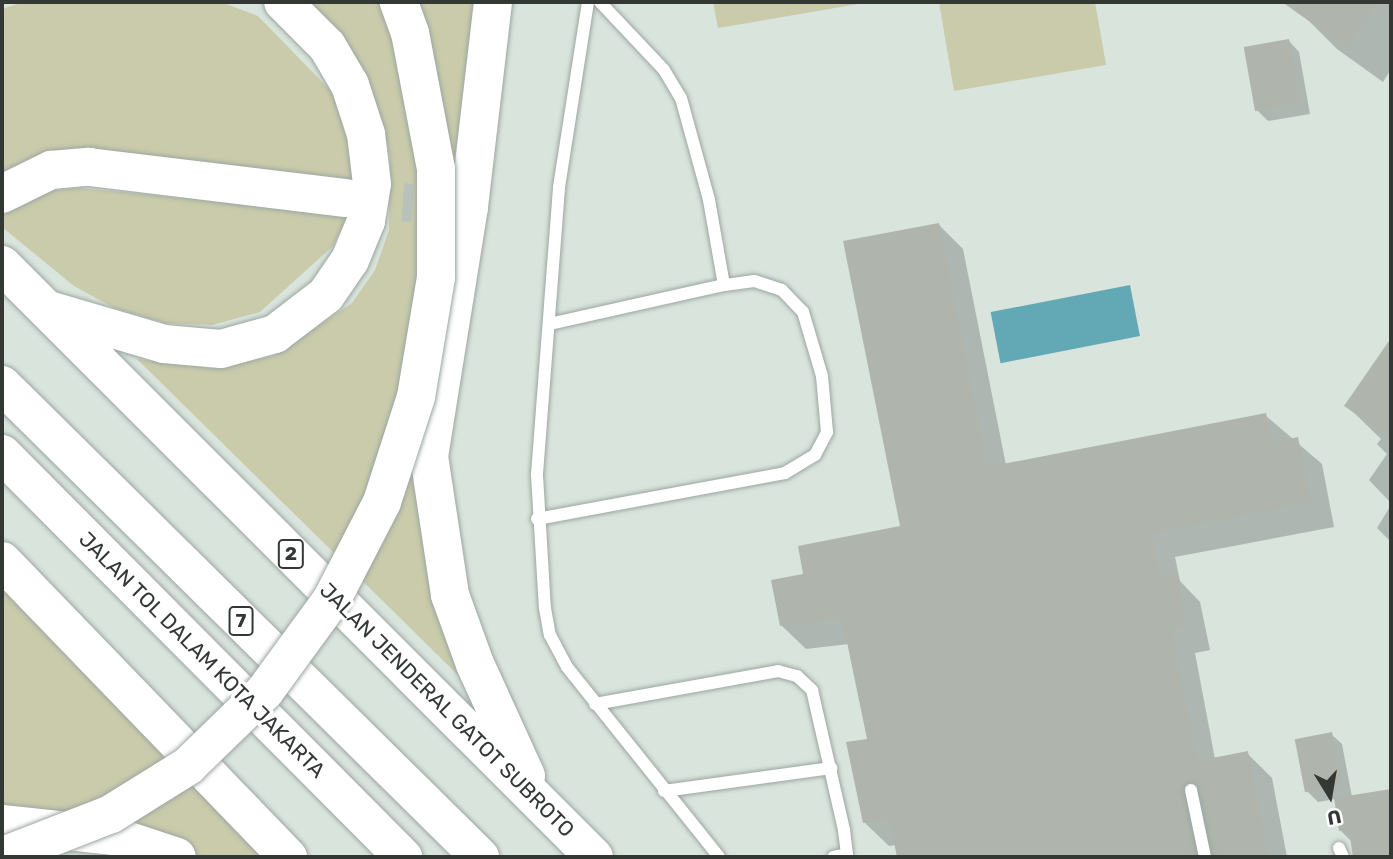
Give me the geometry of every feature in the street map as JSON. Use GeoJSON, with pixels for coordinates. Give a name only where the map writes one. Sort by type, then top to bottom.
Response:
{"type":"FeatureCollection","features":[{"type":"Feature","properties":{"kind":"highway"},"geometry":{"type":"LineString","coordinates":[[42,305],[164,344],[221,349],[275,334],[326,295],[350,260],[366,221],[372,184],[366,134],[350,85],[327,46],[283,2]]}},
{"type":"Feature","properties":{"kind":"highway"},"geometry":{"type":"LineString","coordinates":[[2,855],[111,814],[188,766],[265,691],[332,599],[382,502],[416,397],[436,277],[436,169],[410,33],[399,2]]}},
{"type":"Feature","properties":{"kind":"highway"},"geometry":{"type":"LineString","coordinates":[[493,2],[469,207],[429,456],[435,510],[450,595],[475,664],[536,799]]}},
{"type":"Feature","properties":{"kind":"highway"},"geometry":{"type":"LineString","coordinates":[[2,194],[51,170],[89,167],[346,198]]}},
{"type":"Feature","properties":{"kind":"highway"},"geometry":{"type":"LineString","coordinates":[[413,203],[469,207]]}},
{"type":"Feature","properties":{"kind":"highway","name":"JALAN JENDERAL GATOT SUBROTO"},"geometry":{"type":"LineString","coordinates":[[2,265],[594,857]]}},
{"type":"Feature","properties":{"kind":"highway","name":"7"},"geometry":{"type":"LineString","coordinates":[[2,385],[480,857]]}},
{"type":"Feature","properties":{"kind":"highway","name":"JALAN TOL DALAM KOTA JAKARTA"},"geometry":{"type":"LineString","coordinates":[[2,454],[403,857]]}},
{"type":"Feature","properties":{"kind":"highway"},"geometry":{"type":"LineString","coordinates":[[2,561],[288,857]]}},
{"type":"Feature","properties":{"kind":"highway"},"geometry":{"type":"LineString","coordinates":[[2,824],[114,836],[177,857]]}},
{"type":"Feature","properties":{"kind":"lane"},"geometry":{"type":"LineString","coordinates":[[588,2],[559,188],[537,519],[550,635],[566,667],[719,857]]}},
{"type":"Feature","properties":{"kind":"lane"},"geometry":{"type":"LineString","coordinates":[[600,2],[664,71],[681,98],[709,200],[724,285]]}},
{"type":"Feature","properties":{"kind":"lane"},"geometry":{"type":"LineString","coordinates":[[537,519],[785,474],[815,455],[827,432],[822,376],[803,312],[782,290],[754,281],[724,285],[550,324]]}},
{"type":"Feature","properties":{"kind":"lane"},"geometry":{"type":"LineString","coordinates":[[596,704],[778,671],[797,676],[811,690],[831,768],[847,856],[833,857]]}},
{"type":"Feature","properties":{"kind":"lane"},"geometry":{"type":"LineString","coordinates":[[664,791],[831,768]]}},
{"type":"Feature","properties":{"kind":"lane"},"geometry":{"type":"LineString","coordinates":[[1191,790],[1205,857]]}},
{"type":"Feature","properties":{"kind":"green space"},"geometry":{"type":"Polygon","coordinates":[[[23,2],[221,2],[258,16],[330,90],[351,133],[356,180],[253,172],[2,179],[2,9],[23,2]]]}},
{"type":"Feature","properties":{"kind":"green space"},"geometry":{"type":"Polygon","coordinates":[[[308,2],[482,2],[429,577],[458,675],[137,359],[210,368],[274,356],[352,303],[375,270],[389,230],[390,156],[375,99],[308,2]]]}},
{"type":"Feature","properties":{"kind":"green space"},"geometry":{"type":"Polygon","coordinates":[[[713,2],[870,2],[718,28],[713,2]]]}},
{"type":"Feature","properties":{"kind":"green space"},"geometry":{"type":"Polygon","coordinates":[[[939,2],[1095,2],[1106,65],[954,91],[939,2]]]}},
{"type":"Feature","properties":{"kind":"green space"},"geometry":{"type":"Polygon","coordinates":[[[79,188],[349,214],[333,246],[260,312],[212,325],[165,323],[114,308],[74,286],[2,227],[2,217],[19,202],[47,191],[79,188]]]}},
{"type":"Feature","properties":{"kind":"green space"},"geometry":{"type":"Polygon","coordinates":[[[2,561],[288,857],[177,857],[2,824],[2,561]]]}},
{"type":"Feature","properties":{"kind":"water"},"geometry":{"type":"Polygon","coordinates":[[[1130,285],[1140,336],[1001,363],[991,312],[1130,285]]]}},
{"type":"Feature","properties":{"kind":"building"},"geometry":{"type":"Polygon","coordinates":[[[1282,2],[1378,2],[1347,48],[1282,2]]]}},
{"type":"Feature","properties":{"kind":"building"},"geometry":{"type":"Polygon","coordinates":[[[1289,39],[1300,103],[1255,111],[1244,47],[1289,39]]]}},
{"type":"Feature","properties":{"kind":"building"},"geometry":{"type":"Polygon","coordinates":[[[939,223],[987,467],[1266,413],[1272,443],[1298,437],[1311,502],[1151,533],[1160,578],[1177,575],[1186,626],[1171,629],[1197,761],[1248,751],[1268,857],[1214,857],[1200,788],[1193,782],[1186,783],[1182,791],[1196,857],[897,857],[889,818],[863,823],[846,742],[867,739],[842,618],[780,626],[771,580],[803,574],[798,546],[900,526],[843,241],[939,223]]]}},
{"type":"Feature","properties":{"kind":"building"},"geometry":{"type":"Polygon","coordinates":[[[1391,338],[1391,438],[1344,406],[1391,338]]]}},
{"type":"Feature","properties":{"kind":"building"},"geometry":{"type":"Polygon","coordinates":[[[1332,732],[1342,785],[1305,792],[1295,739],[1332,732]]]}},
{"type":"Feature","properties":{"kind":"building"},"geometry":{"type":"Polygon","coordinates":[[[1391,789],[1391,857],[1353,857],[1349,830],[1339,831],[1334,798],[1391,789]]]}},
{"type":"Feature","properties":{"kind":"tunnel"},"geometry":{"type":"LineString","coordinates":[[346,198],[413,203]]}}]}
